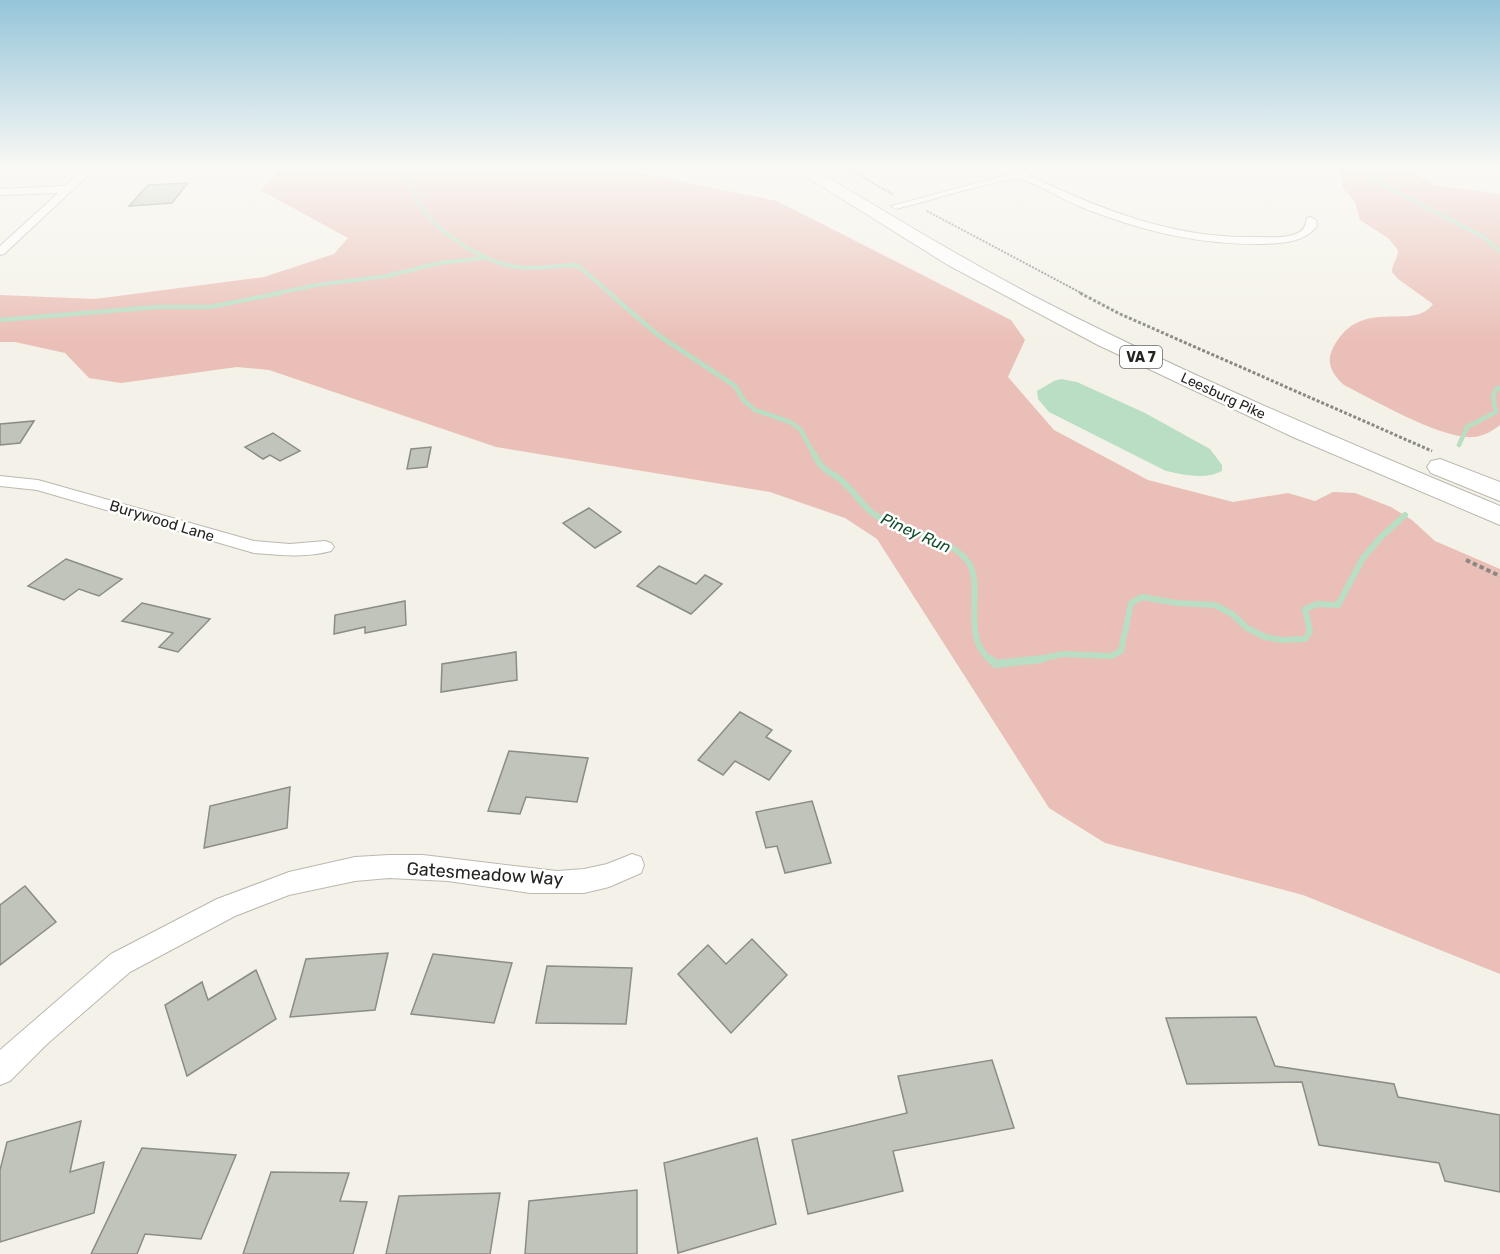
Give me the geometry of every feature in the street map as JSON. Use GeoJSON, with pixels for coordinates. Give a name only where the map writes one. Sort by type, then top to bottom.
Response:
{"type":"FeatureCollection","features":[{"type":"Feature","properties":{"kind":"highway","name":"Leesburg Pike"},"geometry":{"type":"LineString","coordinates":[[893,226],[1062,318],[1260,413],[1500,516]]}},
{"type":"Feature","properties":{"kind":"highway","name":"Leesburg Pike"},"geometry":{"type":"LineString","coordinates":[[933,226],[990,260],[1107,320],[1280,399],[1500,492]]}},
{"type":"Feature","properties":{"kind":"street"},"geometry":{"type":"LineString","coordinates":[[0,252],[29,226]]}},
{"type":"Feature","properties":{"kind":"street"},"geometry":{"type":"LineString","coordinates":[[1139,226],[1186,236],[1243,240],[1286,238],[1304,234],[1311,226]]}},
{"type":"Feature","properties":{"kind":"street","name":"Burywood Lane"},"geometry":{"type":"LineString","coordinates":[[0,481],[38,485],[254,548],[291,550],[325,547]]}},
{"type":"Feature","properties":{"kind":"street","name":"Gatesmeadow Way"},"geometry":{"type":"LineString","coordinates":[[0,1071],[22,1047],[114,967],[215,911],[290,882],[352,869],[422,866],[542,882],[584,881],[615,875],[632,865]]}},
{"type":"Feature","properties":{"kind":"path"},"geometry":{"type":"LineString","coordinates":[[956,226],[1120,314],[1436,452]]}},
{"type":"Feature","properties":{"kind":"path"},"geometry":{"type":"LineString","coordinates":[[1466,560],[1500,576]]}},
{"type":"Feature","properties":{"kind":"shaded area"},"geometry":{"type":"Polygon","coordinates":[[[325,226],[825,226],[1011,320],[1025,340],[1008,377],[1054,430],[1148,480],[1233,502],[1288,493],[1315,501],[1333,492],[1355,493],[1391,507],[1412,520],[1435,541],[1500,569],[1500,974],[1303,895],[1105,843],[1049,808],[877,539],[845,518],[770,492],[496,447],[269,370],[237,367],[121,383],[89,378],[65,353],[15,342],[0,342],[0,295],[95,299],[264,277],[334,254],[348,238],[325,226]]]}},
{"type":"Feature","properties":{"kind":"shaded area"},"geometry":{"type":"Polygon","coordinates":[[[1369,226],[1500,226],[1500,425],[1491,431],[1474,437],[1460,436],[1427,426],[1344,385],[1331,368],[1330,359],[1333,348],[1344,332],[1357,322],[1371,318],[1412,316],[1424,312],[1433,304],[1398,279],[1392,272],[1398,250],[1388,238],[1369,226]]]}},
{"type":"Feature","properties":{"kind":"shaded area"},"geometry":{"type":"Polygon","coordinates":[[[1061,379],[1077,382],[1145,413],[1210,449],[1222,465],[1222,471],[1202,476],[1166,471],[1049,412],[1038,399],[1037,391],[1061,379]]]}},
{"type":"Feature","properties":{"kind":"building"},"geometry":{"type":"Polygon","coordinates":[[[34,421],[20,443],[0,445],[0,424],[34,421]]]}},
{"type":"Feature","properties":{"kind":"building"},"geometry":{"type":"Polygon","coordinates":[[[273,433],[300,451],[280,461],[270,455],[263,459],[245,447],[273,433]]]}},
{"type":"Feature","properties":{"kind":"building"},"geometry":{"type":"Polygon","coordinates":[[[431,447],[427,467],[407,469],[411,449],[431,447]]]}},
{"type":"Feature","properties":{"kind":"building"},"geometry":{"type":"Polygon","coordinates":[[[589,508],[621,532],[595,548],[563,523],[589,508]]]}},
{"type":"Feature","properties":{"kind":"building"},"geometry":{"type":"Polygon","coordinates":[[[66,559],[122,579],[99,596],[79,589],[64,600],[28,586],[66,559]]]}},
{"type":"Feature","properties":{"kind":"building"},"geometry":{"type":"Polygon","coordinates":[[[659,566],[696,584],[705,575],[722,584],[691,614],[637,586],[659,566]]]}},
{"type":"Feature","properties":{"kind":"building"},"geometry":{"type":"Polygon","coordinates":[[[405,601],[406,625],[365,633],[365,627],[334,634],[335,615],[405,601]]]}},
{"type":"Feature","properties":{"kind":"building"},"geometry":{"type":"Polygon","coordinates":[[[142,603],[210,619],[178,652],[159,647],[173,633],[122,621],[142,603]]]}},
{"type":"Feature","properties":{"kind":"building"},"geometry":{"type":"Polygon","coordinates":[[[516,652],[517,680],[441,692],[442,664],[516,652]]]}},
{"type":"Feature","properties":{"kind":"building"},"geometry":{"type":"Polygon","coordinates":[[[740,712],[772,730],[766,737],[791,751],[769,780],[735,761],[723,775],[698,760],[740,712]]]}},
{"type":"Feature","properties":{"kind":"building"},"geometry":{"type":"Polygon","coordinates":[[[509,751],[588,758],[577,802],[526,797],[520,814],[488,811],[509,751]]]}},
{"type":"Feature","properties":{"kind":"building"},"geometry":{"type":"Polygon","coordinates":[[[290,787],[287,828],[204,848],[210,806],[290,787]]]}},
{"type":"Feature","properties":{"kind":"building"},"geometry":{"type":"Polygon","coordinates":[[[812,801],[831,863],[785,873],[777,846],[766,848],[756,812],[812,801]]]}},
{"type":"Feature","properties":{"kind":"building"},"geometry":{"type":"Polygon","coordinates":[[[25,886],[56,922],[0,965],[0,905],[25,886]]]}},
{"type":"Feature","properties":{"kind":"building"},"geometry":{"type":"Polygon","coordinates":[[[752,939],[787,975],[731,1033],[678,974],[708,945],[726,964],[752,939]]]}},
{"type":"Feature","properties":{"kind":"building"},"geometry":{"type":"Polygon","coordinates":[[[388,953],[375,1010],[290,1017],[306,959],[388,953]]]}},
{"type":"Feature","properties":{"kind":"building"},"geometry":{"type":"Polygon","coordinates":[[[433,954],[512,963],[494,1023],[411,1014],[433,954]]]}},
{"type":"Feature","properties":{"kind":"building"},"geometry":{"type":"Polygon","coordinates":[[[547,966],[632,968],[626,1024],[536,1023],[547,966]]]}},
{"type":"Feature","properties":{"kind":"building"},"geometry":{"type":"Polygon","coordinates":[[[256,970],[276,1019],[187,1076],[165,1005],[202,982],[208,1000],[256,970]]]}},
{"type":"Feature","properties":{"kind":"building"},"geometry":{"type":"Polygon","coordinates":[[[1256,1017],[1275,1066],[1394,1084],[1398,1097],[1500,1115],[1500,1192],[1445,1181],[1439,1163],[1319,1145],[1302,1082],[1187,1084],[1166,1018],[1256,1017]]]}},
{"type":"Feature","properties":{"kind":"building"},"geometry":{"type":"Polygon","coordinates":[[[992,1060],[1014,1128],[893,1151],[903,1191],[808,1214],[792,1140],[907,1113],[898,1076],[992,1060]]]}},
{"type":"Feature","properties":{"kind":"building"},"geometry":{"type":"Polygon","coordinates":[[[81,1121],[70,1172],[104,1162],[94,1213],[0,1242],[0,1170],[7,1142],[81,1121]]]}},
{"type":"Feature","properties":{"kind":"building"},"geometry":{"type":"Polygon","coordinates":[[[757,1138],[776,1224],[678,1253],[664,1163],[757,1138]]]}},
{"type":"Feature","properties":{"kind":"building"},"geometry":{"type":"Polygon","coordinates":[[[142,1148],[236,1155],[201,1239],[145,1234],[137,1254],[91,1254],[142,1148]]]}},
{"type":"Feature","properties":{"kind":"building"},"geometry":{"type":"Polygon","coordinates":[[[271,1172],[349,1173],[340,1201],[367,1202],[353,1254],[243,1254],[271,1172]]]}},
{"type":"Feature","properties":{"kind":"building"},"geometry":{"type":"Polygon","coordinates":[[[637,1190],[637,1254],[525,1254],[529,1201],[637,1190]]]}},
{"type":"Feature","properties":{"kind":"building"},"geometry":{"type":"Polygon","coordinates":[[[500,1193],[490,1254],[386,1254],[399,1196],[500,1193]]]}},
{"type":"Feature","properties":{"kind":"waterway","name":"Piney Run"},"geometry":{"type":"LineString","coordinates":[[438,226],[450,236],[484,257],[502,263],[532,268],[577,265],[611,294]]}},
{"type":"Feature","properties":{"kind":"waterway"},"geometry":{"type":"LineString","coordinates":[[1462,226],[1482,236],[1500,251]]}},
{"type":"Feature","properties":{"kind":"waterway"},"geometry":{"type":"LineString","coordinates":[[273,294],[317,285],[387,276],[439,263],[483,258]]}},
{"type":"Feature","properties":{"kind":"waterway"},"geometry":{"type":"LineString","coordinates":[[0,320],[157,307],[210,307],[280,293]]}},
{"type":"Feature","properties":{"kind":"waterway","name":"Piney Run"},"geometry":{"type":"LineString","coordinates":[[609,293],[658,335],[735,386],[744,401],[755,410],[790,422],[801,430],[814,455]]}},
{"type":"Feature","properties":{"kind":"waterway","name":"Piney Run"},"geometry":{"type":"LineString","coordinates":[[1459,445],[1467,427],[1496,412],[1493,396],[1497,388],[1500,388]]}},
{"type":"Feature","properties":{"kind":"waterway","name":"Piney Run"},"geometry":{"type":"LineString","coordinates":[[814,454],[823,468],[842,481],[874,514],[896,526],[945,544],[965,558],[974,580],[976,637],[981,650],[991,661]]}},
{"type":"Feature","properties":{"kind":"waterway","name":"Piney Run"},"geometry":{"type":"LineString","coordinates":[[1041,659],[1062,654],[1111,656],[1121,651],[1131,603],[1142,597],[1176,603],[1215,605],[1232,614],[1247,628],[1265,637],[1281,640],[1305,639],[1310,631],[1305,609],[1317,604],[1338,605],[1363,558],[1380,538],[1405,515]]}},
{"type":"Feature","properties":{"kind":"waterway","name":"Piney Run"},"geometry":{"type":"LineString","coordinates":[[990,659],[996,664],[1041,659]]}},
{"type":"Feature","properties":{"kind":"waterway","name":"Piney Run"},"geometry":{"type":"LineString","coordinates":[[1033,661],[1041,659]]}}]}
